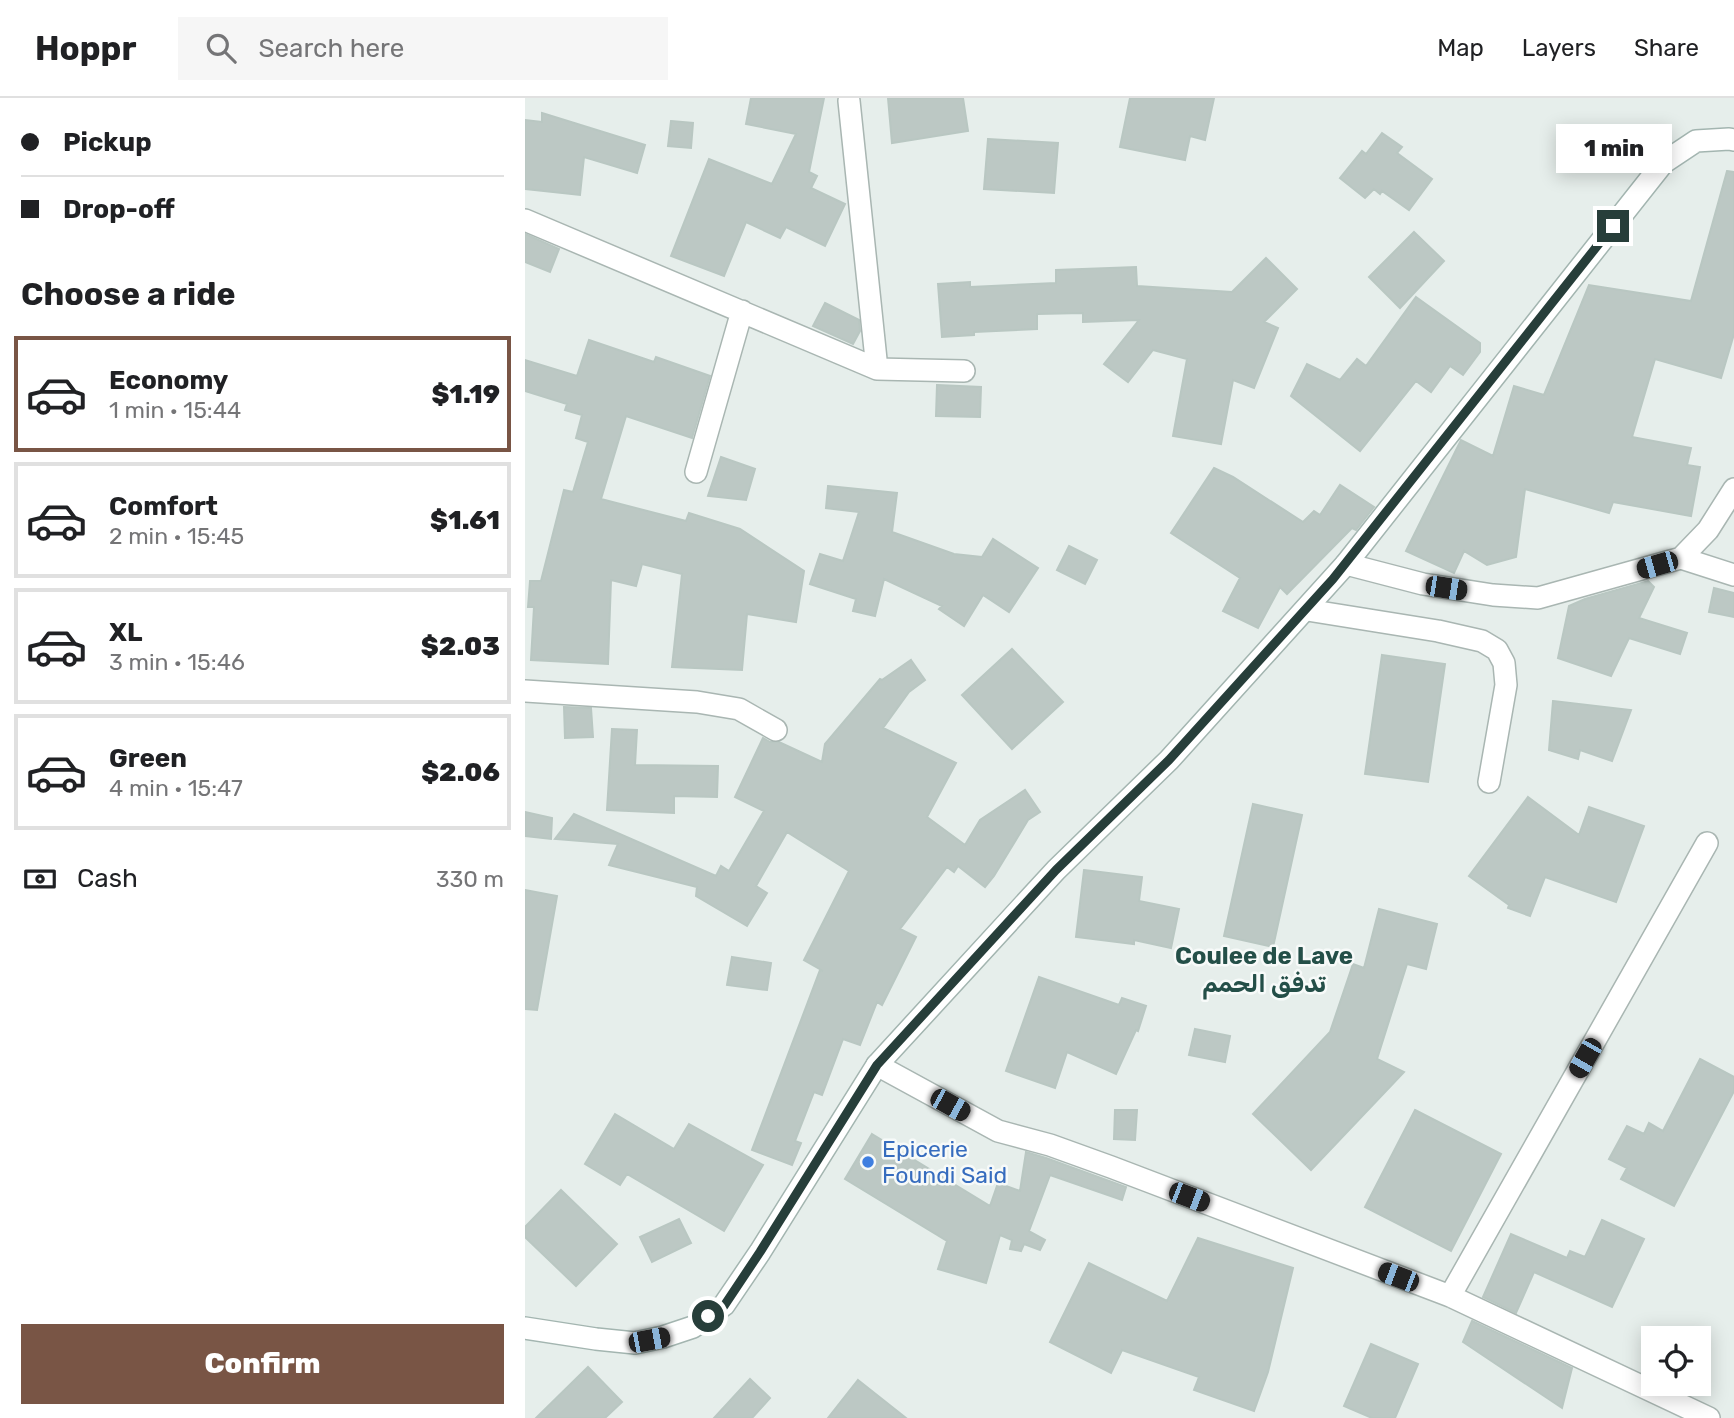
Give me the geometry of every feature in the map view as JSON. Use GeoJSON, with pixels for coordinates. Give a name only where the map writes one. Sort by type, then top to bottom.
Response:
{"type":"FeatureCollection","features":[{"type":"Feature","properties":{"kind":"street"},"geometry":{"type":"LineString","coordinates":[[849,101],[877,369]]}},
{"type":"Feature","properties":{"kind":"street"},"geometry":{"type":"LineString","coordinates":[[525,1328],[635,1343],[693,1327],[724,1306],[877,1065],[1056,870],[1169,760],[1307,610],[1663,163],[1696,141],[1734,141]]}},
{"type":"Feature","properties":{"kind":"street"},"geometry":{"type":"LineString","coordinates":[[525,220],[877,369],[964,371]]}},
{"type":"Feature","properties":{"kind":"street"},"geometry":{"type":"LineString","coordinates":[[696,472],[742,311]]}},
{"type":"Feature","properties":{"kind":"street"},"geometry":{"type":"LineString","coordinates":[[1346,564],[1423,584],[1493,595],[1538,598],[1681,558],[1708,530],[1734,489]]}},
{"type":"Feature","properties":{"kind":"street"},"geometry":{"type":"LineString","coordinates":[[1681,558],[1734,575]]}},
{"type":"Feature","properties":{"kind":"street"},"geometry":{"type":"LineString","coordinates":[[1307,610],[1439,631],[1482,641],[1497,650],[1504,663],[1506,685],[1489,782]]}},
{"type":"Feature","properties":{"kind":"street"},"geometry":{"type":"LineString","coordinates":[[525,691],[697,702],[739,709],[776,730]]}},
{"type":"Feature","properties":{"kind":"street"},"geometry":{"type":"LineString","coordinates":[[1450,1296],[1707,843]]}},
{"type":"Feature","properties":{"kind":"street"},"geometry":{"type":"LineString","coordinates":[[877,1065],[998,1131],[1050,1145],[1111,1167],[1450,1296],[1709,1418]]}},
{"type":"Feature","properties":{"kind":"building"},"geometry":{"type":"Polygon","coordinates":[[[751,98],[824,98],[809,172],[817,176],[811,188],[845,204],[825,246],[786,227],[780,238],[746,222],[724,276],[671,256],[709,159],[772,184],[796,134],[746,124],[751,98]]]}},
{"type":"Feature","properties":{"kind":"building"},"geometry":{"type":"Polygon","coordinates":[[[888,98],[963,98],[968,131],[892,143],[888,98]]]}},
{"type":"Feature","properties":{"kind":"building"},"geometry":{"type":"Polygon","coordinates":[[[1130,98],[1214,98],[1205,140],[1190,136],[1185,160],[1120,147],[1130,98]]]}},
{"type":"Feature","properties":{"kind":"building"},"geometry":{"type":"Polygon","coordinates":[[[542,113],[645,145],[637,173],[584,157],[580,195],[525,189],[525,120],[542,122],[542,113]]]}},
{"type":"Feature","properties":{"kind":"building"},"geometry":{"type":"Polygon","coordinates":[[[671,121],[693,123],[691,148],[668,146],[671,121]]]}},
{"type":"Feature","properties":{"kind":"building"},"geometry":{"type":"Polygon","coordinates":[[[1382,133],[1402,147],[1397,153],[1432,179],[1409,210],[1382,191],[1380,194],[1374,189],[1365,198],[1340,178],[1362,151],[1366,154],[1382,133]]]}},
{"type":"Feature","properties":{"kind":"building"},"geometry":{"type":"Polygon","coordinates":[[[988,139],[1058,143],[1054,193],[984,189],[988,139]]]}},
{"type":"Feature","properties":{"kind":"building"},"geometry":{"type":"Polygon","coordinates":[[[1727,171],[1734,172],[1734,334],[1721,378],[1655,359],[1632,437],[1691,448],[1687,465],[1700,467],[1691,516],[1613,502],[1609,513],[1525,489],[1516,557],[1487,565],[1464,551],[1454,573],[1406,551],[1461,440],[1493,456],[1514,386],[1544,395],[1589,285],[1691,301],[1727,171]]]}},
{"type":"Feature","properties":{"kind":"building"},"geometry":{"type":"Polygon","coordinates":[[[1414,232],[1444,261],[1400,308],[1369,277],[1414,232]]]}},
{"type":"Feature","properties":{"kind":"building"},"geometry":{"type":"Polygon","coordinates":[[[525,234],[559,249],[550,272],[525,262],[525,234]]]}},
{"type":"Feature","properties":{"kind":"building"},"geometry":{"type":"Polygon","coordinates":[[[1266,258],[1297,289],[1264,322],[1278,328],[1254,388],[1233,380],[1221,444],[1173,436],[1187,359],[1153,350],[1128,382],[1104,364],[1139,320],[1083,322],[1083,313],[1037,314],[1037,329],[974,332],[974,335],[942,337],[938,284],[970,282],[970,287],[1056,283],[1056,270],[1136,267],[1137,286],[1232,292],[1266,258]]]}},
{"type":"Feature","properties":{"kind":"building"},"geometry":{"type":"Polygon","coordinates":[[[1416,297],[1480,343],[1480,352],[1463,375],[1450,366],[1431,392],[1416,381],[1360,451],[1291,396],[1307,364],[1340,380],[1357,359],[1366,366],[1416,297]]]}},
{"type":"Feature","properties":{"kind":"building"},"geometry":{"type":"Polygon","coordinates":[[[825,303],[859,320],[860,331],[853,344],[813,326],[825,303]]]}},
{"type":"Feature","properties":{"kind":"building"},"geometry":{"type":"Polygon","coordinates":[[[589,340],[654,362],[656,357],[710,376],[692,438],[626,416],[601,499],[686,521],[689,513],[740,529],[804,571],[796,622],[747,614],[742,670],[672,667],[682,574],[642,564],[636,586],[611,580],[608,664],[531,660],[534,607],[528,607],[530,581],[541,581],[564,490],[573,492],[588,442],[576,438],[582,415],[565,410],[567,404],[525,391],[525,360],[577,376],[589,340]]]}},
{"type":"Feature","properties":{"kind":"building"},"geometry":{"type":"Polygon","coordinates":[[[937,385],[981,387],[980,417],[936,416],[937,385]]]}},
{"type":"Feature","properties":{"kind":"building"},"geometry":{"type":"Polygon","coordinates":[[[721,457],[755,469],[746,500],[708,496],[721,457]]]}},
{"type":"Feature","properties":{"kind":"building"},"geometry":{"type":"Polygon","coordinates":[[[1214,468],[1233,477],[1303,522],[1314,511],[1320,515],[1340,485],[1374,507],[1356,530],[1352,528],[1287,594],[1280,587],[1258,628],[1223,611],[1240,578],[1171,533],[1214,468]]]}},
{"type":"Feature","properties":{"kind":"building"},"geometry":{"type":"Polygon","coordinates":[[[828,486],[897,493],[892,532],[954,554],[982,557],[993,539],[1038,568],[1009,612],[983,595],[964,626],[939,609],[942,606],[884,579],[875,616],[853,611],[856,599],[810,584],[820,554],[843,561],[859,512],[826,508],[828,486]]]}},
{"type":"Feature","properties":{"kind":"building"},"geometry":{"type":"Polygon","coordinates":[[[1069,546],[1097,560],[1085,584],[1057,570],[1069,546]]]}},
{"type":"Feature","properties":{"kind":"building"},"geometry":{"type":"Polygon","coordinates":[[[1648,581],[1654,587],[1639,618],[1687,633],[1680,654],[1629,638],[1611,676],[1558,658],[1569,606],[1648,581]]]}},
{"type":"Feature","properties":{"kind":"building"},"geometry":{"type":"Polygon","coordinates":[[[1714,588],[1734,593],[1734,617],[1709,612],[1714,588]]]}},
{"type":"Feature","properties":{"kind":"building"},"geometry":{"type":"Polygon","coordinates":[[[1012,649],[1063,702],[1012,749],[962,695],[1012,649]]]}},
{"type":"Feature","properties":{"kind":"building"},"geometry":{"type":"Polygon","coordinates":[[[1382,655],[1445,664],[1428,782],[1365,774],[1382,655]]]}},
{"type":"Feature","properties":{"kind":"building"},"geometry":{"type":"Polygon","coordinates":[[[911,660],[925,680],[909,692],[883,728],[956,763],[927,817],[965,845],[980,820],[1025,790],[1040,812],[1028,820],[985,887],[958,866],[954,872],[947,867],[900,929],[916,937],[882,1005],[877,1002],[860,1045],[843,1039],[822,1095],[814,1092],[795,1141],[801,1143],[792,1165],[752,1150],[820,970],[823,971],[804,960],[849,871],[787,832],[756,886],[767,893],[747,926],[696,896],[697,887],[609,865],[618,844],[555,839],[574,814],[716,876],[721,866],[729,871],[764,811],[735,797],[763,738],[770,742],[779,742],[822,762],[825,744],[880,679],[911,660]]]}},
{"type":"Feature","properties":{"kind":"building"},"geometry":{"type":"Polygon","coordinates":[[[1553,701],[1631,710],[1612,761],[1580,750],[1578,759],[1549,750],[1553,701]]]}},
{"type":"Feature","properties":{"kind":"building"},"geometry":{"type":"Polygon","coordinates":[[[564,707],[591,708],[593,737],[565,738],[564,707]]]}},
{"type":"Feature","properties":{"kind":"building"},"geometry":{"type":"Polygon","coordinates":[[[612,729],[637,730],[635,765],[718,766],[717,797],[674,796],[674,813],[607,810],[612,729]]]}},
{"type":"Feature","properties":{"kind":"building"},"geometry":{"type":"Polygon","coordinates":[[[1528,797],[1579,835],[1589,807],[1644,826],[1616,902],[1545,877],[1530,916],[1508,908],[1509,905],[1469,876],[1528,797]]]}},
{"type":"Feature","properties":{"kind":"building"},"geometry":{"type":"Polygon","coordinates":[[[1253,804],[1302,815],[1273,947],[1224,936],[1253,804]]]}},
{"type":"Feature","properties":{"kind":"building"},"geometry":{"type":"Polygon","coordinates":[[[525,812],[552,818],[551,839],[525,836],[525,812]]]}},
{"type":"Feature","properties":{"kind":"building"},"geometry":{"type":"Polygon","coordinates":[[[1084,870],[1142,877],[1139,901],[1179,909],[1171,948],[1134,940],[1134,944],[1076,937],[1084,870]]]}},
{"type":"Feature","properties":{"kind":"building"},"geometry":{"type":"Polygon","coordinates":[[[525,890],[557,896],[537,1010],[525,1009],[525,890]]]}},
{"type":"Feature","properties":{"kind":"building"},"geometry":{"type":"Polygon","coordinates":[[[1379,909],[1437,924],[1426,969],[1407,964],[1377,1059],[1404,1072],[1311,1170],[1253,1114],[1330,1032],[1353,964],[1364,968],[1379,909]]]}},
{"type":"Feature","properties":{"kind":"building"},"geometry":{"type":"Polygon","coordinates":[[[732,957],[771,963],[767,990],[727,985],[732,957]]]}},
{"type":"Feature","properties":{"kind":"building"},"geometry":{"type":"Polygon","coordinates":[[[1039,977],[1119,1005],[1122,998],[1146,1006],[1138,1031],[1136,1030],[1116,1074],[1067,1052],[1055,1088],[1006,1071],[1039,977]]]}},
{"type":"Feature","properties":{"kind":"building"},"geometry":{"type":"Polygon","coordinates":[[[1195,1029],[1230,1036],[1225,1062],[1189,1055],[1195,1029]]]}},
{"type":"Feature","properties":{"kind":"building"},"geometry":{"type":"Polygon","coordinates":[[[1700,1059],[1734,1077],[1734,1091],[1674,1206],[1621,1179],[1627,1168],[1609,1159],[1627,1126],[1644,1134],[1649,1123],[1663,1131],[1700,1059]]]}},
{"type":"Feature","properties":{"kind":"building"},"geometry":{"type":"Polygon","coordinates":[[[1115,1110],[1137,1110],[1135,1140],[1114,1139],[1115,1110]]]}},
{"type":"Feature","properties":{"kind":"building"},"geometry":{"type":"Polygon","coordinates":[[[1415,1110],[1501,1154],[1451,1251],[1365,1207],[1415,1110]]]}},
{"type":"Feature","properties":{"kind":"building"},"geometry":{"type":"Polygon","coordinates":[[[615,1114],[674,1149],[689,1124],[763,1165],[724,1231],[627,1174],[620,1185],[585,1164],[615,1114]]]}},
{"type":"Feature","properties":{"kind":"building"},"geometry":{"type":"Polygon","coordinates":[[[872,1134],[990,1206],[998,1183],[1020,1191],[1026,1152],[1126,1187],[1122,1200],[1050,1175],[1029,1231],[1045,1240],[1040,1250],[1024,1244],[1021,1251],[1010,1249],[1012,1240],[1000,1235],[986,1283],[938,1269],[947,1241],[845,1179],[872,1134]]]}},
{"type":"Feature","properties":{"kind":"building"},"geometry":{"type":"Polygon","coordinates":[[[561,1190],[617,1244],[576,1286],[525,1237],[525,1227],[561,1190]]]}},
{"type":"Feature","properties":{"kind":"building"},"geometry":{"type":"Polygon","coordinates":[[[679,1219],[691,1243],[652,1262],[640,1237],[679,1219]]]}},
{"type":"Feature","properties":{"kind":"building"},"geometry":{"type":"Polygon","coordinates":[[[1602,1220],[1644,1239],[1612,1307],[1534,1272],[1516,1313],[1483,1297],[1511,1234],[1567,1258],[1570,1251],[1585,1257],[1602,1220]]]}},
{"type":"Feature","properties":{"kind":"building"},"geometry":{"type":"Polygon","coordinates":[[[1198,1238],[1293,1268],[1268,1372],[1254,1411],[1194,1390],[1199,1377],[1122,1350],[1111,1373],[1050,1342],[1089,1263],[1167,1301],[1198,1238]]]}},
{"type":"Feature","properties":{"kind":"building"},"geometry":{"type":"Polygon","coordinates":[[[1472,1321],[1572,1368],[1562,1408],[1463,1342],[1472,1321]]]}},
{"type":"Feature","properties":{"kind":"building"},"geometry":{"type":"Polygon","coordinates":[[[1371,1344],[1418,1364],[1395,1418],[1372,1418],[1344,1406],[1371,1344]]]}},
{"type":"Feature","properties":{"kind":"building"},"geometry":{"type":"Polygon","coordinates":[[[588,1367],[622,1402],[605,1418],[536,1418],[588,1367]]]}},
{"type":"Feature","properties":{"kind":"building"},"geometry":{"type":"Polygon","coordinates":[[[750,1379],[770,1398],[752,1418],[714,1418],[750,1379]]]}},
{"type":"Feature","properties":{"kind":"building"},"geometry":{"type":"Polygon","coordinates":[[[858,1380],[906,1418],[828,1418],[858,1380]]]}},
{"type":"Feature","properties":{"kind":"place","name":"Epicerie Foundi Said"},"geometry":{"type":"Point","coordinates":[868,1162]}},
{"type":"Feature","properties":{"kind":"district","name":"Coulee de Lave تدفق الحمم"},"geometry":{"type":"Point","coordinates":[1264,970]}},
{"type":"Feature","properties":{"kind":"route"},"geometry":{"type":"LineString","coordinates":[[708,1316],[724,1306],[877,1065],[1056,870],[1169,760],[1333,579],[1613,226]]}}]}
